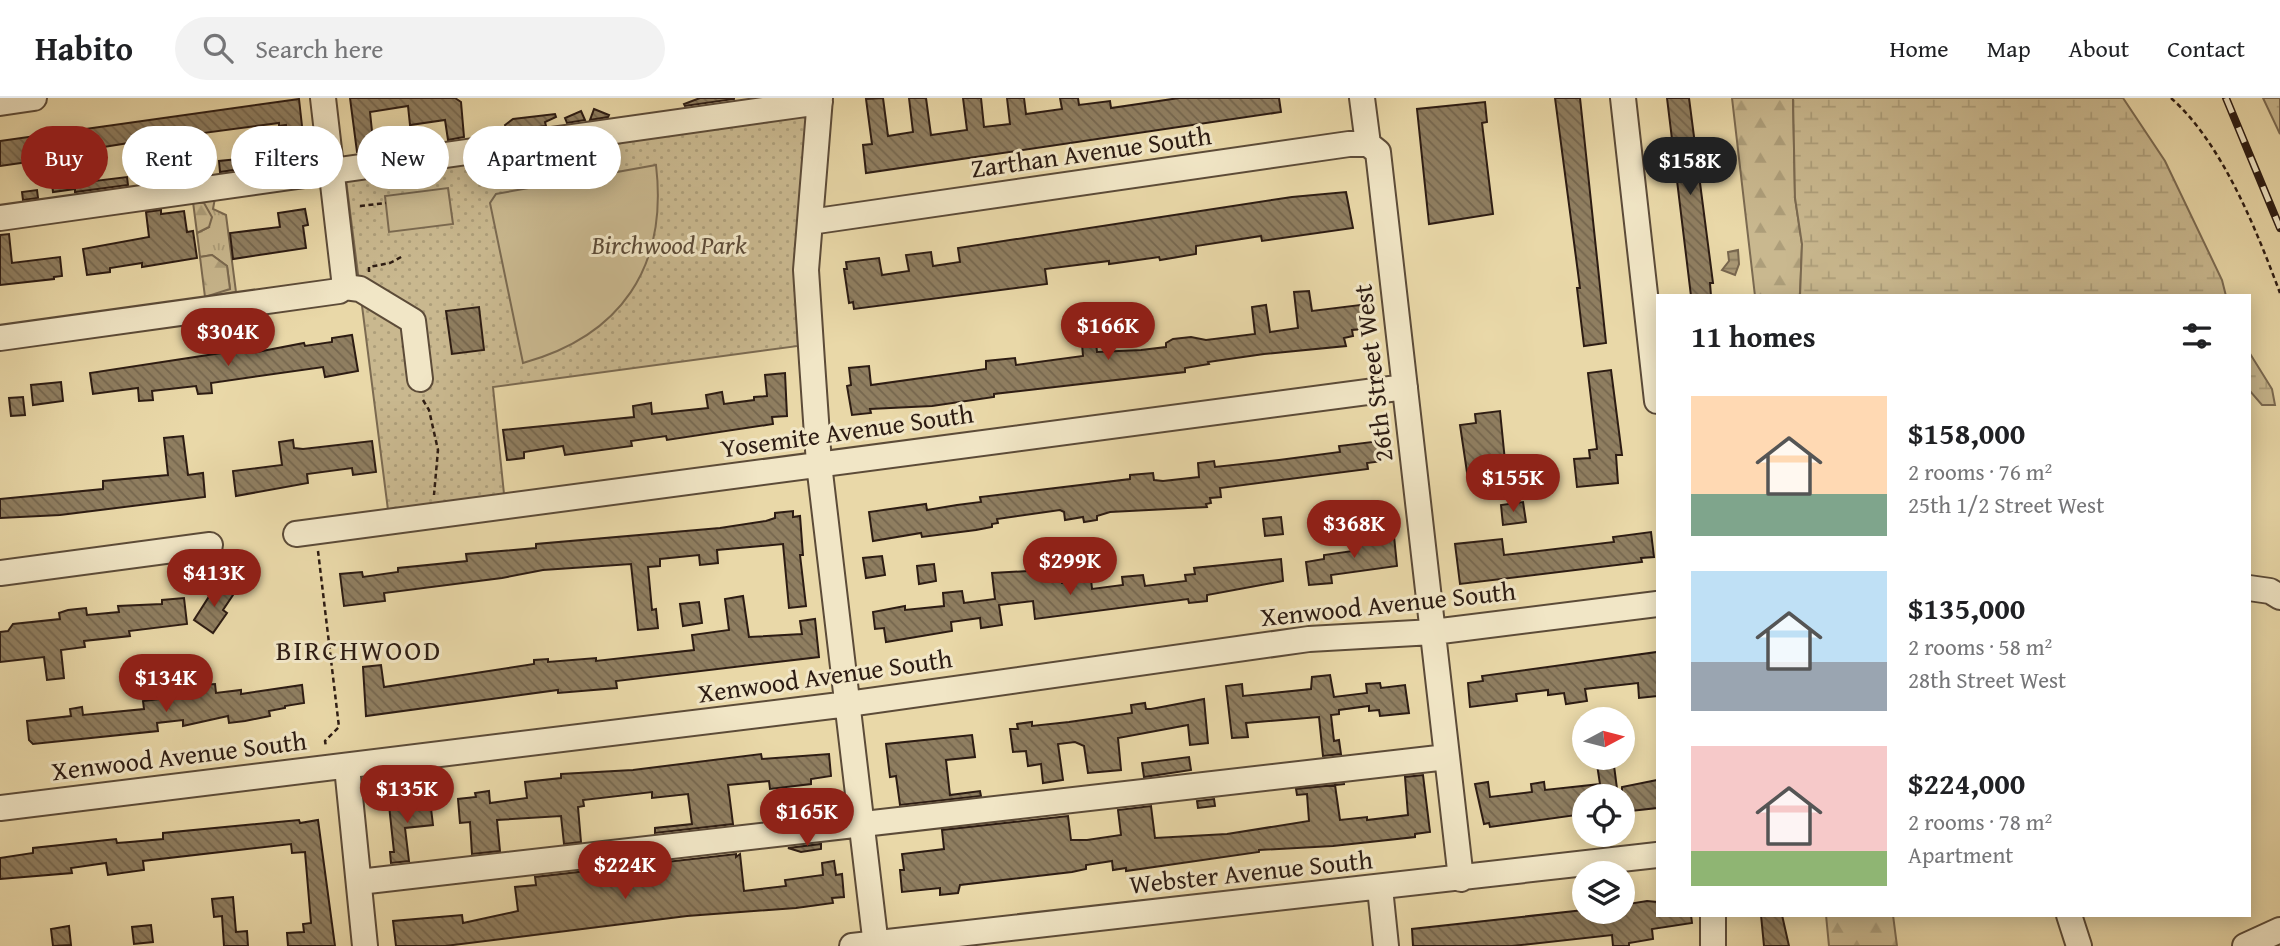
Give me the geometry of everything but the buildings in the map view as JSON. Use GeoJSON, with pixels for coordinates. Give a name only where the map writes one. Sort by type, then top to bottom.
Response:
{"type":"FeatureCollection","features":[{"type":"Feature","properties":{"kind":"street"},"geometry":{"type":"LineString","coordinates":[[0,103],[34,98]]}},
{"type":"Feature","properties":{"kind":"street"},"geometry":{"type":"LineString","coordinates":[[323,98],[326,126]]}},
{"type":"Feature","properties":{"kind":"street","name":"26th Street West"},"geometry":{"type":"LineString","coordinates":[[1362,98],[1373,148],[1405,387],[1461,878]]}},
{"type":"Feature","properties":{"kind":"street"},"geometry":{"type":"LineString","coordinates":[[1623,98],[1656,392]]}},
{"type":"Feature","properties":{"kind":"street"},"geometry":{"type":"LineString","coordinates":[[343,169],[820,100],[806,270],[819,464],[862,823],[867,945]]}},
{"type":"Feature","properties":{"kind":"street","name":"Zarthan Avenue South"},"geometry":{"type":"LineString","coordinates":[[810,222],[1335,146],[1373,148]]}},
{"type":"Feature","properties":{"kind":"street"},"geometry":{"type":"LineString","coordinates":[[0,218],[231,185]]}},
{"type":"Feature","properties":{"kind":"street"},"geometry":{"type":"LineString","coordinates":[[334,189],[345,286]]}},
{"type":"Feature","properties":{"kind":"street"},"geometry":{"type":"LineString","coordinates":[[0,338],[339,291],[345,286]]}},
{"type":"Feature","properties":{"kind":"street"},"geometry":{"type":"LineString","coordinates":[[345,286],[360,289],[413,321],[421,379]]}},
{"type":"Feature","properties":{"kind":"street","name":"Yosemite Avenue South"},"geometry":{"type":"LineString","coordinates":[[306,532],[1405,387]]}},
{"type":"Feature","properties":{"kind":"street"},"geometry":{"type":"LineString","coordinates":[[0,573],[210,545]]}},
{"type":"Feature","properties":{"kind":"street"},"geometry":{"type":"LineString","coordinates":[[2251,588],[2270,591],[2280,597]]}},
{"type":"Feature","properties":{"kind":"street","name":"Xenwood Avenue South"},"geometry":{"type":"LineString","coordinates":[[0,808],[337,760],[848,704],[1309,639],[1433,632],[1656,604]]}},
{"type":"Feature","properties":{"kind":"street"},"geometry":{"type":"LineString","coordinates":[[359,882],[1447,757]]}},
{"type":"Feature","properties":{"kind":"street"},"geometry":{"type":"LineString","coordinates":[[337,760],[359,882],[365,946]]}},
{"type":"Feature","properties":{"kind":"street","name":"Webster Avenue South"},"geometry":{"type":"LineString","coordinates":[[867,945],[1656,855]]}},
{"type":"Feature","properties":{"kind":"street"},"geometry":{"type":"LineString","coordinates":[[1380,888],[1386,946]]}},
{"type":"Feature","properties":{"kind":"street"},"geometry":{"type":"LineString","coordinates":[[1713,917],[1713,946]]}},
{"type":"Feature","properties":{"kind":"street"},"geometry":{"type":"LineString","coordinates":[[2070,917],[2079,946]]}},
{"type":"Feature","properties":{"kind":"street"},"geometry":{"type":"LineString","coordinates":[[2245,946],[2280,930]]}},
{"type":"Feature","properties":{"kind":"path"},"geometry":{"type":"LineString","coordinates":[[2171,98],[2190,114],[2210,140],[2267,258],[2280,293]]}},
{"type":"Feature","properties":{"kind":"path"},"geometry":{"type":"LineString","coordinates":[[360,206],[386,203]]}},
{"type":"Feature","properties":{"kind":"path"},"geometry":{"type":"LineString","coordinates":[[306,532],[340,727],[325,741],[337,760]]}},
{"type":"Feature","properties":{"kind":"green space"},"geometry":{"type":"Polygon","coordinates":[[[1732,98],[1793,98],[1795,198],[1802,244],[1800,294],[1755,294],[1732,98]]]}},
{"type":"Feature","properties":{"kind":"green space"},"geometry":{"type":"Polygon","coordinates":[[[1793,98],[2123,98],[2165,161],[2222,280],[2226,294],[1800,294],[1802,244],[1795,198],[1793,98]]]}},
{"type":"Feature","properties":{"kind":"green space"},"geometry":{"type":"Polygon","coordinates":[[[2263,98],[2280,98],[2280,134],[2263,98]]]}},
{"type":"Feature","properties":{"kind":"green space","name":"Birchwood Park"},"geometry":{"type":"Polygon","coordinates":[[[808,107],[794,263],[798,346],[493,387],[504,494],[388,510],[345,172],[357,170],[357,189],[449,189],[449,157],[463,155],[463,189],[621,189],[621,133],[808,107]]]}},
{"type":"Feature","properties":{"kind":"green space"},"geometry":{"type":"Polygon","coordinates":[[[656,165],[658,202],[654,235],[645,265],[631,292],[611,315],[587,335],[557,351],[523,363],[490,203],[496,194],[524,189],[621,189],[621,171],[656,165]]]}},
{"type":"Feature","properties":{"kind":"green space"},"geometry":{"type":"Polygon","coordinates":[[[448,189],[453,224],[389,232],[385,196],[448,189]]]}},
{"type":"Feature","properties":{"kind":"green space"},"geometry":{"type":"Polygon","coordinates":[[[215,198],[213,209],[226,215],[236,292],[212,296],[220,290],[230,289],[227,266],[212,255],[200,257],[197,233],[209,227],[196,202],[215,198]]]}},
{"type":"Feature","properties":{"kind":"green space"},"geometry":{"type":"Polygon","coordinates":[[[193,202],[204,203],[212,217],[209,227],[197,233],[193,202]]]}},
{"type":"Feature","properties":{"kind":"green space"},"geometry":{"type":"Polygon","coordinates":[[[212,255],[227,266],[230,289],[205,297],[200,257],[212,255]]]}},
{"type":"Feature","properties":{"kind":"green space"},"geometry":{"type":"Polygon","coordinates":[[[2251,355],[2272,389],[2275,405],[2262,405],[2251,392],[2251,355]]]}},
{"type":"Feature","properties":{"kind":"green space"},"geometry":{"type":"Polygon","coordinates":[[[1826,917],[1893,917],[1897,946],[1829,946],[1826,917]]]}},
{"type":"Feature","properties":{"kind":"shaded area"},"geometry":{"type":"Polygon","coordinates":[[[1738,250],[1739,264],[1735,275],[1722,270],[1729,261],[1728,252],[1738,250]]]}},
{"type":"Feature","properties":{"kind":"railway"},"geometry":{"type":"LineString","coordinates":[[2226,98],[2280,228]]}},
{"type":"Feature","properties":{"kind":"district","name":"BIRCHWOOD"},"geometry":{"type":"Point","coordinates":[359,650]}}]}
